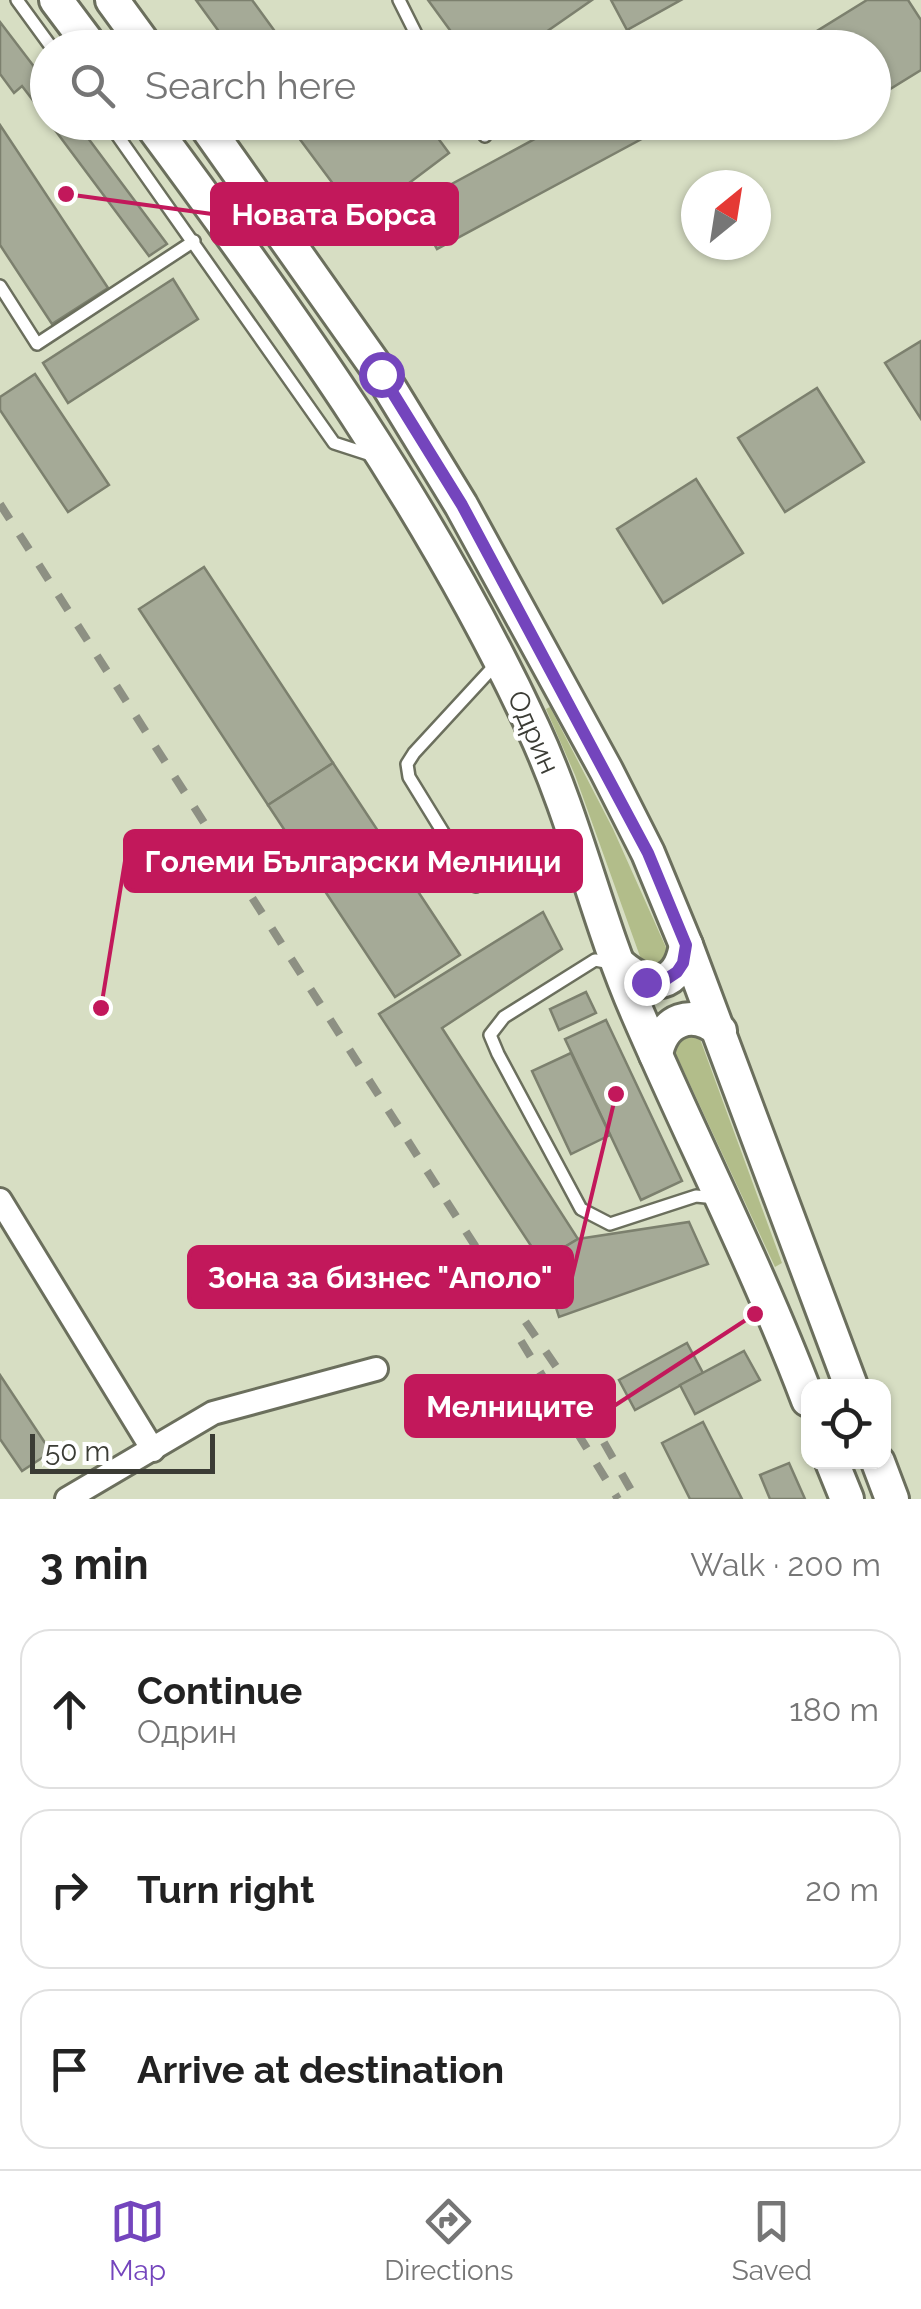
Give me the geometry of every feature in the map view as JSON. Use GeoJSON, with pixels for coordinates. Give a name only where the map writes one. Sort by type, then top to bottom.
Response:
{"type":"FeatureCollection","features":[{"type":"Feature","properties":{"kind":"main road"},"geometry":{"type":"LineString","coordinates":[[56,0],[78,30]]}},
{"type":"Feature","properties":{"kind":"main road"},"geometry":{"type":"LineString","coordinates":[[112,0],[134,30]]}},
{"type":"Feature","properties":{"kind":"main road","name":"Одрин"},"geometry":{"type":"LineString","coordinates":[[162,140],[337,382],[419,514],[500,660],[568,811],[620,965],[656,1055],[801,1384]]}},
{"type":"Feature","properties":{"kind":"main road","name":"Одрин"},"geometry":{"type":"LineString","coordinates":[[217,140],[371,359],[462,505],[606,770],[648,853],[686,945],[847,1379]]}},
{"type":"Feature","properties":{"kind":"main road"},"geometry":{"type":"LineString","coordinates":[[620,965],[636,979],[662,982],[683,963],[686,945]]}},
{"type":"Feature","properties":{"kind":"main road"},"geometry":{"type":"LineString","coordinates":[[656,1055],[658,1040],[667,1027],[680,1020],[708,1022],[720,1032]]}},
{"type":"Feature","properties":{"kind":"main road"},"geometry":{"type":"LineString","coordinates":[[835,1469],[846,1499]]}},
{"type":"Feature","properties":{"kind":"main road"},"geometry":{"type":"LineString","coordinates":[[881,1469],[892,1499]]}},
{"type":"Feature","properties":{"kind":"street"},"geometry":{"type":"LineString","coordinates":[[0,1200],[153,1450]]}},
{"type":"Feature","properties":{"kind":"street"},"geometry":{"type":"LineString","coordinates":[[67,1499],[213,1413],[376,1369]]}},
{"type":"Feature","properties":{"kind":"lane"},"geometry":{"type":"LineString","coordinates":[[17,0],[39,30]]}},
{"type":"Feature","properties":{"kind":"lane"},"geometry":{"type":"LineString","coordinates":[[399,0],[414,30]]}},
{"type":"Feature","properties":{"kind":"lane"},"geometry":{"type":"LineString","coordinates":[[121,140],[334,443],[385,460]]}},
{"type":"Feature","properties":{"kind":"lane"},"geometry":{"type":"LineString","coordinates":[[0,286],[37,344],[194,242]]}},
{"type":"Feature","properties":{"kind":"lane"},"geometry":{"type":"LineString","coordinates":[[476,886],[409,778],[407,764],[500,660]]}},
{"type":"Feature","properties":{"kind":"lane"},"geometry":{"type":"LineString","coordinates":[[620,965],[596,960],[504,1018],[490,1034],[581,1209],[610,1224],[696,1196],[722,1198]]}},
{"type":"Feature","properties":{"kind":"shaded area"},"geometry":{"type":"Polygon","coordinates":[[[0,0],[921,0],[921,1499],[0,1499],[0,0]]]}},
{"type":"Feature","properties":{"kind":"green space"},"geometry":{"type":"Polygon","coordinates":[[[550,707],[613,829],[668,952],[659,968],[642,962],[575,775],[546,709],[550,707]]]}},
{"type":"Feature","properties":{"kind":"green space"},"geometry":{"type":"Polygon","coordinates":[[[682,1034],[700,1039],[782,1263],[775,1267],[674,1050],[682,1034]]]}},
{"type":"Feature","properties":{"kind":"building"},"geometry":{"type":"Polygon","coordinates":[[[196,0],[252,0],[274,30],[218,30],[196,0]]]}},
{"type":"Feature","properties":{"kind":"building"},"geometry":{"type":"Polygon","coordinates":[[[428,0],[592,0],[549,30],[450,30],[428,0]]]}},
{"type":"Feature","properties":{"kind":"building"},"geometry":{"type":"Polygon","coordinates":[[[611,0],[681,0],[627,30],[611,0]]]}},
{"type":"Feature","properties":{"kind":"building"},"geometry":{"type":"Polygon","coordinates":[[[867,0],[908,0],[921,20],[921,70],[891,89],[891,30],[819,30],[867,0]]]}},
{"type":"Feature","properties":{"kind":"building"},"geometry":{"type":"Polygon","coordinates":[[[0,22],[30,61],[30,96],[22,86],[14,93],[0,74],[0,22]]]}},
{"type":"Feature","properties":{"kind":"building"},"geometry":{"type":"Polygon","coordinates":[[[0,125],[108,288],[52,324],[0,245],[0,125]]]}},
{"type":"Feature","properties":{"kind":"building"},"geometry":{"type":"Polygon","coordinates":[[[62,140],[89,140],[167,244],[149,256],[62,140]]]}},
{"type":"Feature","properties":{"kind":"building"},"geometry":{"type":"Polygon","coordinates":[[[300,140],[439,140],[449,153],[360,220],[300,140]]]}},
{"type":"Feature","properties":{"kind":"building"},"geometry":{"type":"Polygon","coordinates":[[[533,140],[640,140],[437,249],[413,205],[533,140]]]}},
{"type":"Feature","properties":{"kind":"building"},"geometry":{"type":"Polygon","coordinates":[[[173,279],[198,319],[68,403],[43,363],[173,279]]]}},
{"type":"Feature","properties":{"kind":"building"},"geometry":{"type":"Polygon","coordinates":[[[921,341],[921,419],[885,363],[921,341]]]}},
{"type":"Feature","properties":{"kind":"building"},"geometry":{"type":"Polygon","coordinates":[[[35,374],[109,485],[68,512],[0,410],[0,397],[35,374]]]}},
{"type":"Feature","properties":{"kind":"building"},"geometry":{"type":"Polygon","coordinates":[[[817,388],[864,462],[785,512],[738,438],[817,388]]]}},
{"type":"Feature","properties":{"kind":"building"},"geometry":{"type":"Polygon","coordinates":[[[696,479],[743,553],[663,603],[617,529],[696,479]]]}},
{"type":"Feature","properties":{"kind":"building"},"geometry":{"type":"Polygon","coordinates":[[[204,567],[333,763],[268,805],[139,609],[204,567]]]}},
{"type":"Feature","properties":{"kind":"building"},"geometry":{"type":"Polygon","coordinates":[[[333,763],[460,955],[395,997],[268,805],[333,763]]]}},
{"type":"Feature","properties":{"kind":"building"},"geometry":{"type":"Polygon","coordinates":[[[543,912],[562,949],[442,1028],[578,1239],[541,1261],[379,1014],[543,912]]]}},
{"type":"Feature","properties":{"kind":"building"},"geometry":{"type":"Polygon","coordinates":[[[586,992],[596,1013],[559,1030],[550,1009],[586,992]]]}},
{"type":"Feature","properties":{"kind":"building"},"geometry":{"type":"Polygon","coordinates":[[[606,1020],[682,1181],[641,1200],[565,1039],[606,1020]]]}},
{"type":"Feature","properties":{"kind":"building"},"geometry":{"type":"Polygon","coordinates":[[[571,1053],[610,1135],[571,1154],[532,1071],[571,1053]]]}},
{"type":"Feature","properties":{"kind":"building"},"geometry":{"type":"Polygon","coordinates":[[[689,1222],[708,1264],[559,1317],[541,1261],[578,1239],[689,1222]]]}},
{"type":"Feature","properties":{"kind":"building"},"geometry":{"type":"Polygon","coordinates":[[[687,1343],[703,1373],[635,1410],[619,1380],[687,1343]]]}},
{"type":"Feature","properties":{"kind":"building"},"geometry":{"type":"Polygon","coordinates":[[[744,1351],[760,1380],[695,1414],[680,1385],[744,1351]]]}},
{"type":"Feature","properties":{"kind":"building"},"geometry":{"type":"Polygon","coordinates":[[[0,1375],[51,1452],[22,1471],[0,1439],[0,1375]]]}},
{"type":"Feature","properties":{"kind":"building"},"geometry":{"type":"Polygon","coordinates":[[[703,1422],[742,1499],[690,1499],[662,1443],[703,1422]]]}},
{"type":"Feature","properties":{"kind":"building"},"geometry":{"type":"Polygon","coordinates":[[[789,1463],[805,1499],[770,1499],[760,1475],[789,1463]]]}},
{"type":"Feature","properties":{"kind":"railway"},"geometry":{"type":"LineString","coordinates":[[0,504],[495,1277],[585,1409],[636,1499]]}},
{"type":"Feature","properties":{"kind":"railway"},"geometry":{"type":"LineString","coordinates":[[521,1341],[618,1499]]}},
{"type":"Feature","properties":{"kind":"place","name":"Новата Борса"},"geometry":{"type":"Point","coordinates":[66,194]}},
{"type":"Feature","properties":{"kind":"place","name":"Големи Български Мелници"},"geometry":{"type":"Point","coordinates":[101,1008]}},
{"type":"Feature","properties":{"kind":"place","name":"Зона за бизнес \"Aполо\""},"geometry":{"type":"Point","coordinates":[616,1094]}},
{"type":"Feature","properties":{"kind":"place","name":"Мелниците"},"geometry":{"type":"Point","coordinates":[755,1314]}},
{"type":"Feature","properties":{"kind":"route"},"geometry":{"type":"LineString","coordinates":[[381,374],[462,505],[648,853],[686,945],[677,972],[662,982],[646,982]]}}]}
